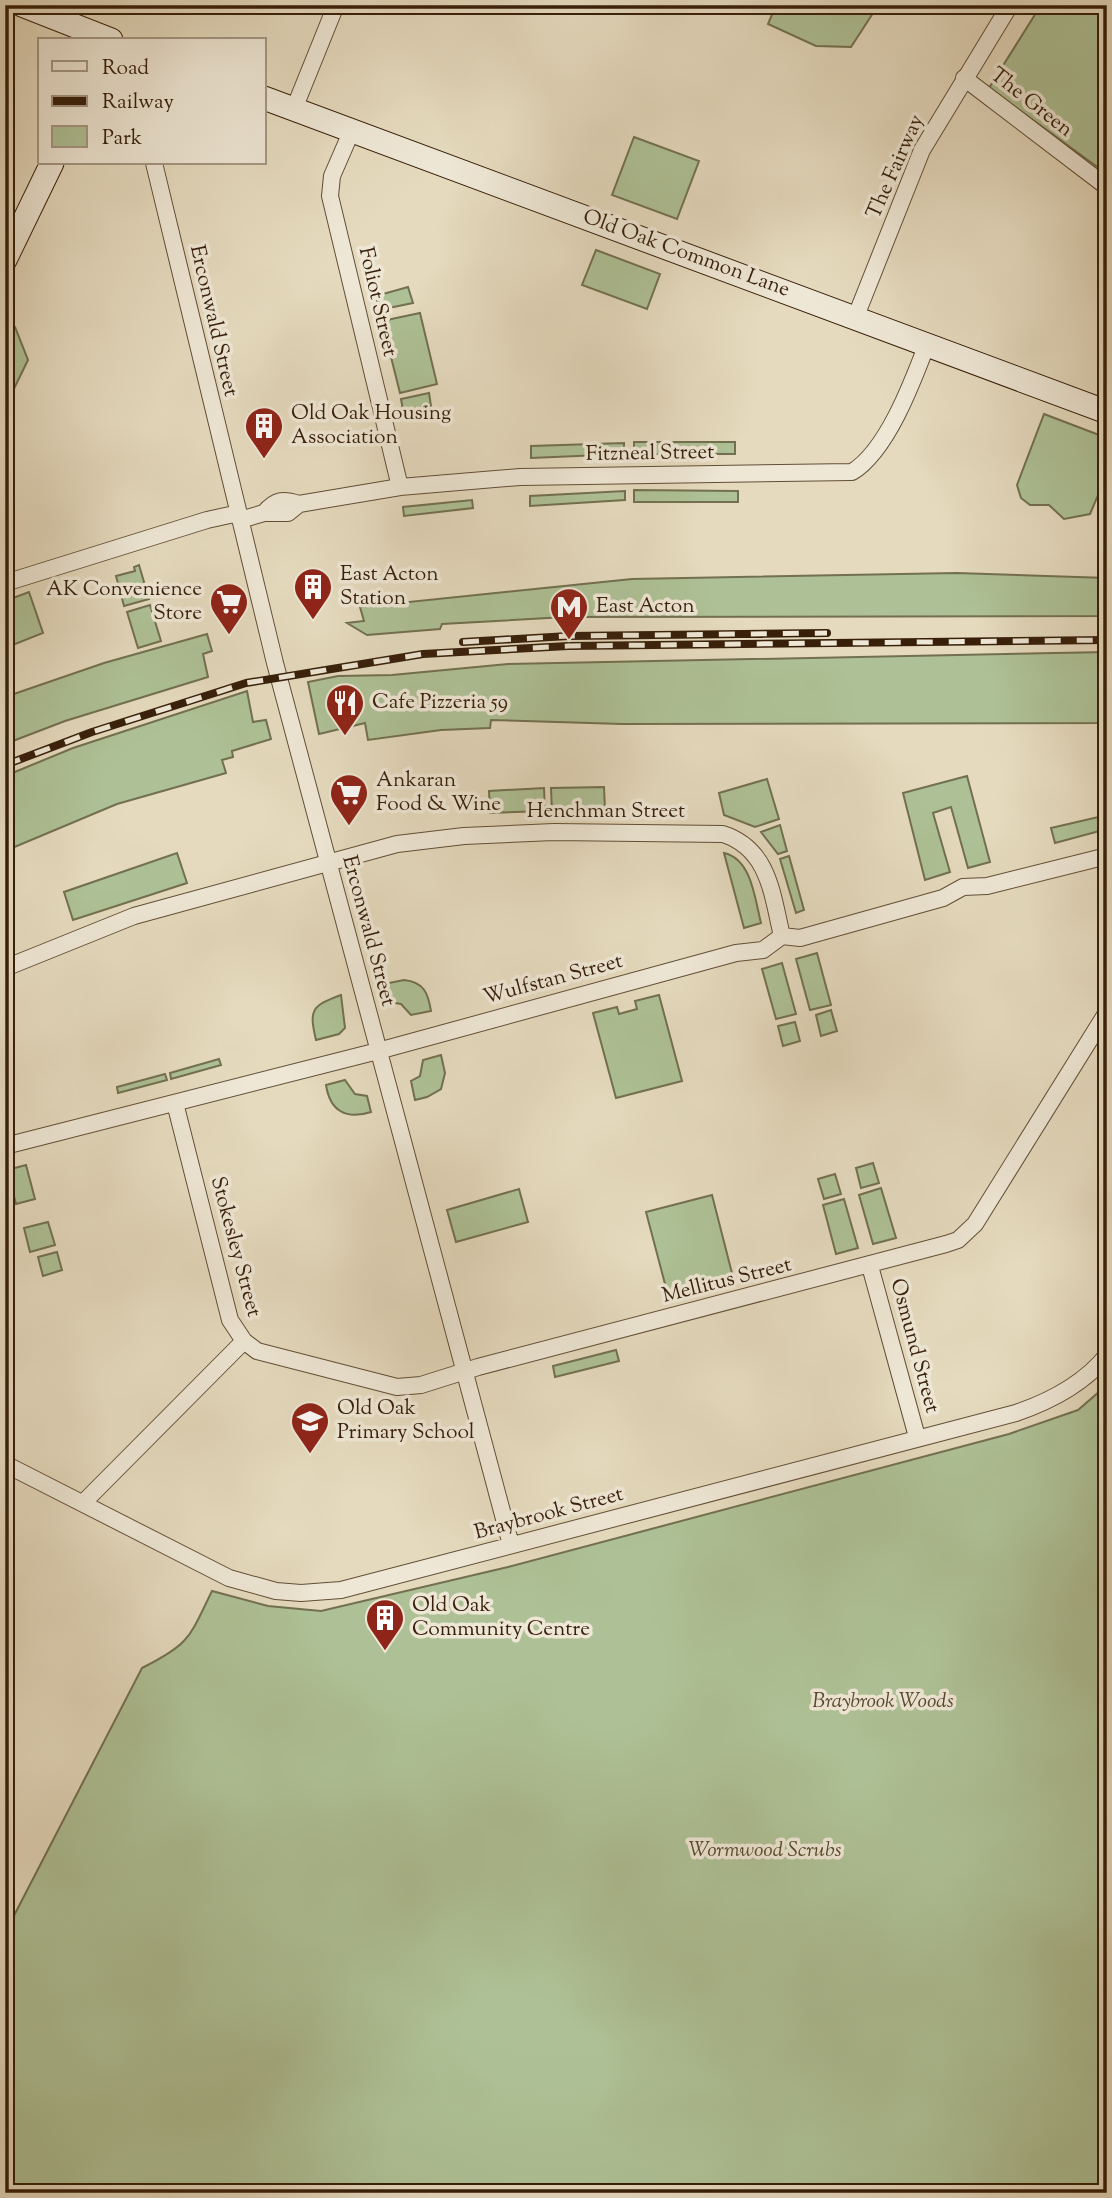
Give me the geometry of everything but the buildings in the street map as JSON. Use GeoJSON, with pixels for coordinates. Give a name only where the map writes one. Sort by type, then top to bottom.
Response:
{"type":"FeatureCollection","features":[{"type":"Feature","properties":{"kind":"street"},"geometry":{"type":"LineString","coordinates":[[294,109],[336,5]]}},
{"type":"Feature","properties":{"kind":"street","name":"The Fairway"},"geometry":{"type":"LineString","coordinates":[[856,316],[922,150],[1008,6]]}},
{"type":"Feature","properties":{"kind":"street"},"geometry":{"type":"LineString","coordinates":[[31,9],[103,38]]}},
{"type":"Feature","properties":{"kind":"street"},"geometry":{"type":"LineString","coordinates":[[31,9],[55,38]]}},
{"type":"Feature","properties":{"kind":"street","name":"The Green"},"geometry":{"type":"LineString","coordinates":[[964,78],[1107,187]]}},
{"type":"Feature","properties":{"kind":"street","name":"Old Oak Common Lane"},"geometry":{"type":"LineString","coordinates":[[266,99],[856,316],[1107,412]]}},
{"type":"Feature","properties":{"kind":"street","name":"Foliot Street"},"geometry":{"type":"LineString","coordinates":[[352,130],[332,176],[330,197],[400,487]]}},
{"type":"Feature","properties":{"kind":"street"},"geometry":{"type":"LineString","coordinates":[[5,260],[52,164]]}},
{"type":"Feature","properties":{"kind":"street","name":"Erconwald Street"},"geometry":{"type":"LineString","coordinates":[[154,164],[239,516],[328,862],[511,1545]]}},
{"type":"Feature","properties":{"kind":"street","name":"Fitzneal Street"},"geometry":{"type":"LineString","coordinates":[[239,516],[264,513],[275,516],[288,513],[299,504],[400,487],[520,477],[852,472],[862,466],[877,447],[905,395],[927,344]]}},
{"type":"Feature","properties":{"kind":"street"},"geometry":{"type":"LineString","coordinates":[[5,583],[167,532],[239,516]]}},
{"type":"Feature","properties":{"kind":"street","name":"Henchman Street"},"geometry":{"type":"LineString","coordinates":[[5,968],[134,916],[397,844],[464,836],[629,831],[723,834],[748,846],[763,866],[782,936]]}},
{"type":"Feature","properties":{"kind":"street","name":"Wulfstan Street"},"geometry":{"type":"LineString","coordinates":[[5,1146],[378,1051],[736,953],[763,950],[782,936],[800,939],[943,898],[963,887],[987,886],[1107,856]]}},
{"type":"Feature","properties":{"kind":"street","name":"Mellitus Street"},"geometry":{"type":"LineString","coordinates":[[244,1341],[257,1351],[397,1387],[421,1385],[946,1244],[966,1234],[1107,1012]]}},
{"type":"Feature","properties":{"kind":"street","name":"Stokesley Street"},"geometry":{"type":"LineString","coordinates":[[83,1503],[244,1341],[230,1320],[175,1102]]}},
{"type":"Feature","properties":{"kind":"street","name":"Osmund Street"},"geometry":{"type":"LineString","coordinates":[[870,1266],[916,1437]]}},
{"type":"Feature","properties":{"kind":"street","name":"Braybrook Street"},"geometry":{"type":"LineString","coordinates":[[5,1464],[229,1578],[276,1591],[301,1593],[341,1590],[1038,1406],[1076,1384],[1107,1355]]}},
{"type":"Feature","properties":{"kind":"green space"},"geometry":{"type":"Polygon","coordinates":[[[776,5],[877,7],[851,47],[816,46],[768,24],[776,5]]]}},
{"type":"Feature","properties":{"kind":"green space"},"geometry":{"type":"Polygon","coordinates":[[[1041,5],[1107,5],[1107,174],[989,88],[1041,5]]]}},
{"type":"Feature","properties":{"kind":"green space"},"geometry":{"type":"Polygon","coordinates":[[[634,137],[699,161],[677,219],[612,195],[634,137]]]}},
{"type":"Feature","properties":{"kind":"green space"},"geometry":{"type":"Polygon","coordinates":[[[596,250],[660,274],[647,309],[582,285],[596,250]]]}},
{"type":"Feature","properties":{"kind":"green space"},"geometry":{"type":"Polygon","coordinates":[[[408,287],[413,303],[379,310],[376,296],[408,287]]]}},
{"type":"Feature","properties":{"kind":"green space"},"geometry":{"type":"Polygon","coordinates":[[[420,313],[437,384],[400,393],[382,321],[420,313]]]}},
{"type":"Feature","properties":{"kind":"green space"},"geometry":{"type":"Polygon","coordinates":[[[5,322],[15,327],[28,360],[5,407],[5,322]]]}},
{"type":"Feature","properties":{"kind":"green space"},"geometry":{"type":"Polygon","coordinates":[[[429,393],[431,406],[403,410],[401,399],[429,393]]]}},
{"type":"Feature","properties":{"kind":"green space"},"geometry":{"type":"Polygon","coordinates":[[[1044,414],[1107,438],[1107,474],[1090,514],[1064,519],[1049,505],[1030,505],[1021,498],[1017,485],[1044,414]]]}},
{"type":"Feature","properties":{"kind":"green space"},"geometry":{"type":"Polygon","coordinates":[[[634,442],[735,442],[735,454],[634,454],[634,442]]]}},
{"type":"Feature","properties":{"kind":"green space"},"geometry":{"type":"Polygon","coordinates":[[[624,443],[624,454],[531,458],[531,446],[624,443]]]}},
{"type":"Feature","properties":{"kind":"green space"},"geometry":{"type":"Polygon","coordinates":[[[634,490],[738,491],[738,502],[634,502],[634,490]]]}},
{"type":"Feature","properties":{"kind":"green space"},"geometry":{"type":"Polygon","coordinates":[[[625,491],[625,500],[530,506],[530,496],[625,491]]]}},
{"type":"Feature","properties":{"kind":"green space"},"geometry":{"type":"Polygon","coordinates":[[[472,500],[473,508],[404,516],[403,507],[472,500]]]}},
{"type":"Feature","properties":{"kind":"green space"},"geometry":{"type":"Polygon","coordinates":[[[139,565],[149,599],[124,606],[116,576],[135,571],[134,567],[139,565]]]}},
{"type":"Feature","properties":{"kind":"green space"},"geometry":{"type":"Polygon","coordinates":[[[957,573],[1107,578],[1107,616],[566,617],[442,624],[440,629],[367,635],[347,623],[364,621],[360,607],[632,579],[957,573]]]}},
{"type":"Feature","properties":{"kind":"green space"},"geometry":{"type":"Polygon","coordinates":[[[29,592],[43,633],[5,648],[5,601],[29,592]]]}},
{"type":"Feature","properties":{"kind":"green space"},"geometry":{"type":"Polygon","coordinates":[[[150,605],[161,641],[138,648],[127,612],[150,605]]]}},
{"type":"Feature","properties":{"kind":"green space"},"geometry":{"type":"Polygon","coordinates":[[[207,634],[212,651],[203,654],[208,677],[65,721],[5,744],[5,697],[104,663],[207,634]]]}},
{"type":"Feature","properties":{"kind":"green space"},"geometry":{"type":"Polygon","coordinates":[[[1107,652],[1107,723],[622,724],[491,720],[490,728],[441,730],[368,740],[365,723],[319,734],[308,682],[338,676],[392,675],[508,664],[1107,652]]]}},
{"type":"Feature","properties":{"kind":"green space"},"geometry":{"type":"Polygon","coordinates":[[[247,691],[253,722],[266,720],[271,739],[232,751],[233,757],[222,760],[226,773],[117,804],[5,851],[5,776],[73,748],[247,691]]]}},
{"type":"Feature","properties":{"kind":"green space"},"geometry":{"type":"Polygon","coordinates":[[[967,776],[990,862],[968,868],[951,807],[933,813],[950,872],[925,880],[903,793],[967,776]]]}},
{"type":"Feature","properties":{"kind":"green space"},"geometry":{"type":"Polygon","coordinates":[[[767,779],[779,819],[755,827],[724,815],[719,793],[767,779]]]}},
{"type":"Feature","properties":{"kind":"green space"},"geometry":{"type":"Polygon","coordinates":[[[604,787],[605,810],[552,812],[551,788],[604,787]]]}},
{"type":"Feature","properties":{"kind":"green space"},"geometry":{"type":"Polygon","coordinates":[[[544,788],[545,811],[490,813],[489,791],[544,788]]]}},
{"type":"Feature","properties":{"kind":"green space"},"geometry":{"type":"Polygon","coordinates":[[[1107,815],[1107,829],[1055,843],[1051,828],[1107,815]]]}},
{"type":"Feature","properties":{"kind":"green space"},"geometry":{"type":"Polygon","coordinates":[[[780,825],[787,851],[778,854],[761,832],[780,825]]]}},
{"type":"Feature","properties":{"kind":"green space"},"geometry":{"type":"Polygon","coordinates":[[[177,853],[187,883],[73,920],[64,892],[177,853]]]}},
{"type":"Feature","properties":{"kind":"green space"},"geometry":{"type":"Polygon","coordinates":[[[724,853],[741,863],[746,872],[761,923],[744,928],[724,853]]]}},
{"type":"Feature","properties":{"kind":"green space"},"geometry":{"type":"Polygon","coordinates":[[[789,856],[804,910],[796,913],[780,859],[789,856]]]}},
{"type":"Feature","properties":{"kind":"green space"},"geometry":{"type":"Polygon","coordinates":[[[817,953],[831,1005],[810,1010],[796,959],[817,953]]]}},
{"type":"Feature","properties":{"kind":"green space"},"geometry":{"type":"Polygon","coordinates":[[[782,963],[796,1014],[776,1019],[762,969],[782,963]]]}},
{"type":"Feature","properties":{"kind":"green space"},"geometry":{"type":"Polygon","coordinates":[[[404,980],[421,986],[431,1011],[411,1015],[401,1004],[389,1002],[384,984],[404,980]]]}},
{"type":"Feature","properties":{"kind":"green space"},"geometry":{"type":"Polygon","coordinates":[[[341,995],[345,1028],[339,1034],[316,1040],[313,1022],[315,1010],[323,1002],[341,995]]]}},
{"type":"Feature","properties":{"kind":"green space"},"geometry":{"type":"Polygon","coordinates":[[[659,995],[682,1081],[616,1098],[593,1013],[617,1007],[619,1014],[637,1009],[635,1001],[659,995]]]}},
{"type":"Feature","properties":{"kind":"green space"},"geometry":{"type":"Polygon","coordinates":[[[831,1010],[837,1031],[821,1036],[816,1015],[831,1010]]]}},
{"type":"Feature","properties":{"kind":"green space"},"geometry":{"type":"Polygon","coordinates":[[[795,1022],[800,1041],[783,1046],[778,1026],[795,1022]]]}},
{"type":"Feature","properties":{"kind":"green space"},"geometry":{"type":"Polygon","coordinates":[[[441,1055],[445,1073],[441,1089],[415,1100],[411,1081],[420,1076],[423,1060],[441,1055]]]}},
{"type":"Feature","properties":{"kind":"green space"},"geometry":{"type":"Polygon","coordinates":[[[219,1059],[221,1065],[171,1079],[170,1073],[219,1059]]]}},
{"type":"Feature","properties":{"kind":"green space"},"geometry":{"type":"Polygon","coordinates":[[[165,1074],[167,1080],[118,1093],[117,1087],[165,1074]]]}},
{"type":"Feature","properties":{"kind":"green space"},"geometry":{"type":"Polygon","coordinates":[[[345,1080],[355,1094],[367,1096],[371,1112],[354,1115],[335,1107],[326,1085],[345,1080]]]}},
{"type":"Feature","properties":{"kind":"green space"},"geometry":{"type":"Polygon","coordinates":[[[873,1163],[879,1183],[861,1188],[856,1168],[873,1163]]]}},
{"type":"Feature","properties":{"kind":"green space"},"geometry":{"type":"Polygon","coordinates":[[[26,1165],[35,1199],[16,1204],[7,1170],[26,1165]]]}},
{"type":"Feature","properties":{"kind":"green space"},"geometry":{"type":"Polygon","coordinates":[[[835,1174],[841,1194],[824,1199],[818,1179],[835,1174]]]}},
{"type":"Feature","properties":{"kind":"green space"},"geometry":{"type":"Polygon","coordinates":[[[881,1188],[896,1238],[873,1244],[859,1195],[881,1188]]]}},
{"type":"Feature","properties":{"kind":"green space"},"geometry":{"type":"Polygon","coordinates":[[[519,1189],[528,1222],[456,1242],[447,1210],[519,1189]]]}},
{"type":"Feature","properties":{"kind":"green space"},"geometry":{"type":"Polygon","coordinates":[[[712,1195],[734,1281],[706,1289],[704,1280],[695,1281],[697,1291],[669,1299],[646,1212],[712,1195]]]}},
{"type":"Feature","properties":{"kind":"green space"},"geometry":{"type":"Polygon","coordinates":[[[844,1199],[858,1248],[836,1254],[823,1205],[844,1199]]]}},
{"type":"Feature","properties":{"kind":"green space"},"geometry":{"type":"Polygon","coordinates":[[[48,1222],[55,1245],[30,1252],[24,1228],[48,1222]]]}},
{"type":"Feature","properties":{"kind":"green space"},"geometry":{"type":"Polygon","coordinates":[[[57,1252],[62,1270],[43,1276],[38,1257],[57,1252]]]}},
{"type":"Feature","properties":{"kind":"green space"},"geometry":{"type":"Polygon","coordinates":[[[616,1350],[619,1361],[555,1377],[553,1366],[616,1350]]]}},
{"type":"Feature","properties":{"kind":"green space","name":"Wormwood Scrubs"},"geometry":{"type":"Polygon","coordinates":[[[1107,1385],[1107,2193],[5,2193],[5,1933],[142,1668],[170,1652],[186,1638],[212,1591],[268,1606],[321,1611],[508,1567],[1009,1434],[1078,1410],[1107,1385]]]}},
{"type":"Feature","properties":{"kind":"railway"},"geometry":{"type":"LineString","coordinates":[[463,642],[569,636],[827,633]]}},
{"type":"Feature","properties":{"kind":"railway"},"geometry":{"type":"LineString","coordinates":[[5,765],[92,732],[246,683],[423,654],[568,646],[1107,640]]}},
{"type":"Feature","properties":{"kind":"place","name":"Old Oak Housing Association"},"geometry":{"type":"Point","coordinates":[264,460]}},
{"type":"Feature","properties":{"kind":"place","name":"East Acton Station"},"geometry":{"type":"Point","coordinates":[313,621]}},
{"type":"Feature","properties":{"kind":"place","name":"AK Convenience Store"},"geometry":{"type":"Point","coordinates":[229,636]}},
{"type":"Feature","properties":{"kind":"place","name":"East Acton"},"geometry":{"type":"Point","coordinates":[569,641]}},
{"type":"Feature","properties":{"kind":"place","name":"Cafe Pizzeria 59"},"geometry":{"type":"Point","coordinates":[345,737]}},
{"type":"Feature","properties":{"kind":"place","name":"Ankaran Food & Wine"},"geometry":{"type":"Point","coordinates":[349,827]}},
{"type":"Feature","properties":{"kind":"place","name":"Old Oak Primary School"},"geometry":{"type":"Point","coordinates":[310,1455]}},
{"type":"Feature","properties":{"kind":"place","name":"Old Oak Community Centre"},"geometry":{"type":"Point","coordinates":[385,1652]}},
{"type":"Feature","properties":{"kind":"park label","name":"Braybrook Woods"},"geometry":{"type":"Point","coordinates":[883,1702]}}]}
